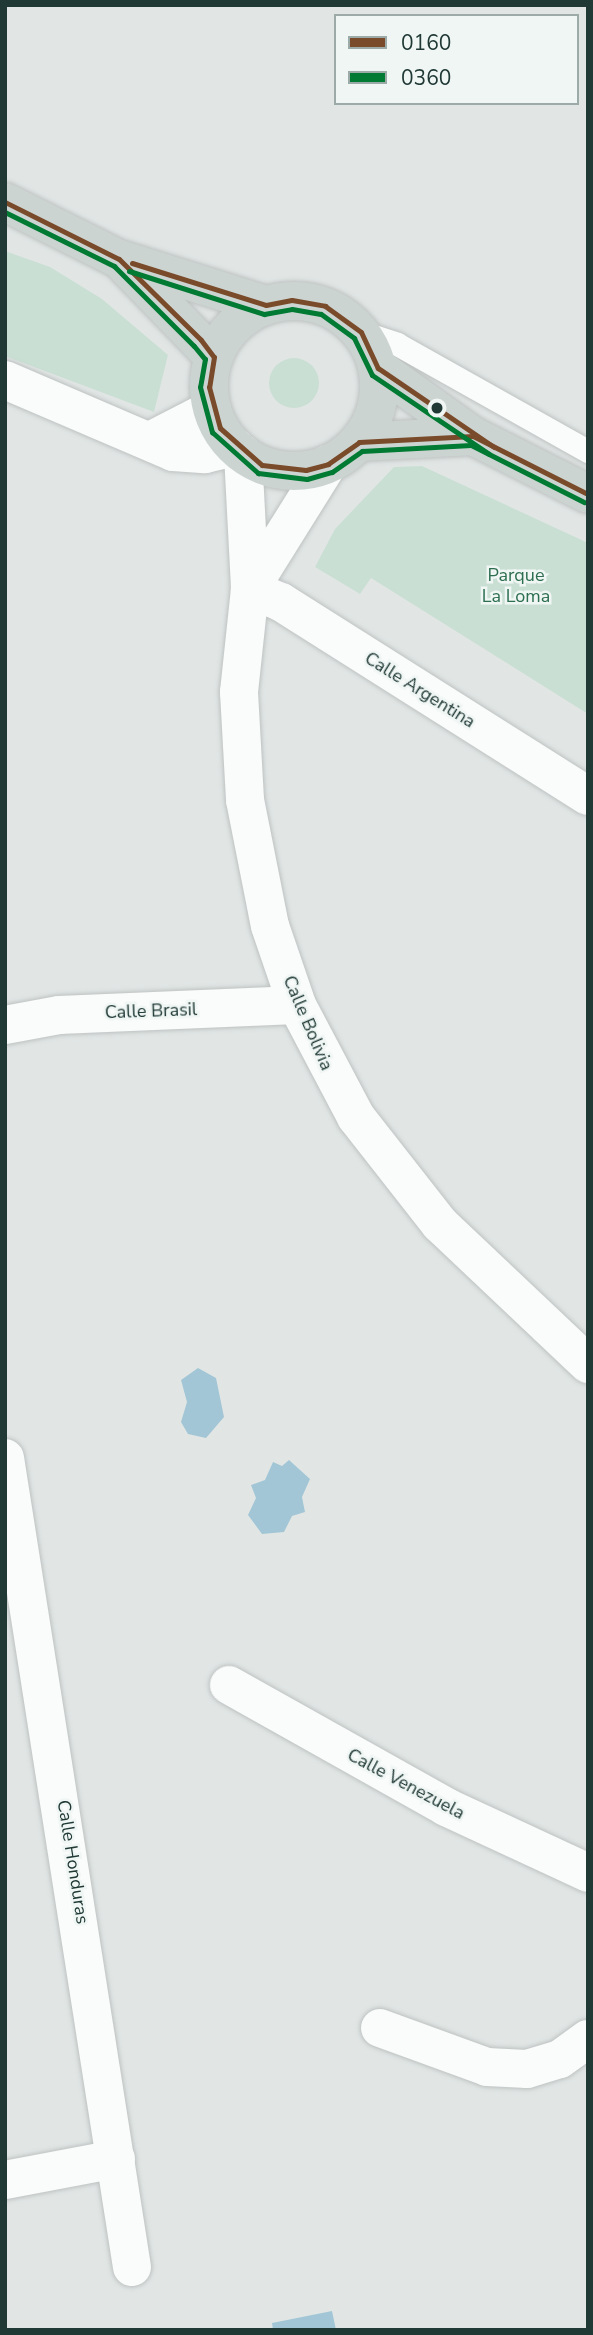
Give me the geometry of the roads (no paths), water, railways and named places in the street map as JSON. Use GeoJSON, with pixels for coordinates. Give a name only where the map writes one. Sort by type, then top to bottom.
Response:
{"type":"FeatureCollection","features":[{"type":"Feature","properties":{"kind":"main road"},"geometry":{"type":"LineString","coordinates":[[5,202],[119,259],[266,305]]}},
{"type":"Feature","properties":{"kind":"main road"},"geometry":{"type":"LineString","coordinates":[[119,259],[214,357]]}},
{"type":"Feature","properties":{"kind":"main road"},"geometry":{"type":"LineString","coordinates":[[292,300],[325,306],[361,332],[378,369],[377,406],[359,442],[328,464],[287,471],[239,450],[212,409],[214,357],[233,326],[266,305],[292,300]]}},
{"type":"Feature","properties":{"kind":"main road"},"geometry":{"type":"LineString","coordinates":[[378,369],[472,436],[588,494]]}},
{"type":"Feature","properties":{"kind":"main road"},"geometry":{"type":"LineString","coordinates":[[359,442],[472,436]]}},
{"type":"Feature","properties":{"kind":"street"},"geometry":{"type":"LineString","coordinates":[[5,380],[154,439],[173,452],[205,454],[239,450]]}},
{"type":"Feature","properties":{"kind":"street"},"geometry":{"type":"LineString","coordinates":[[154,439],[212,409]]}},
{"type":"Feature","properties":{"kind":"street","name":"Calle Bolivia"},"geometry":{"type":"LineString","coordinates":[[239,450],[250,589],[239,692],[245,800],[270,926],[297,1005],[356,1117],[440,1224],[588,1364]]}},
{"type":"Feature","properties":{"kind":"street","name":"Calle Bolivia"},"geometry":{"type":"LineString","coordinates":[[250,589],[328,464]]}},
{"type":"Feature","properties":{"kind":"street","name":"Calle Argentina"},"geometry":{"type":"LineString","coordinates":[[250,589],[281,601],[588,796]]}},
{"type":"Feature","properties":{"kind":"street","name":"Calle Brasil"},"geometry":{"type":"LineString","coordinates":[[5,1025],[59,1015],[297,1005]]}},
{"type":"Feature","properties":{"kind":"street","name":"Calle Honduras"},"geometry":{"type":"LineString","coordinates":[[5,1458],[15,1561],[132,2267]]}},
{"type":"Feature","properties":{"kind":"street","name":"Calle Venezuela"},"geometry":{"type":"LineString","coordinates":[[229,1685],[446,1807],[588,1873]]}},
{"type":"Feature","properties":{"kind":"street"},"geometry":{"type":"LineString","coordinates":[[380,2028],[488,2067],[527,2069],[560,2059],[588,2039]]}},
{"type":"Feature","properties":{"kind":"street"},"geometry":{"type":"LineString","coordinates":[[5,2180],[116,2160]]}},
{"type":"Feature","properties":{"kind":"lane"},"geometry":{"type":"LineString","coordinates":[[361,332],[397,345],[588,451]]}},
{"type":"Feature","properties":{"kind":"water"},"geometry":{"type":"Polygon","coordinates":[[[198,1368],[216,1378],[224,1417],[206,1438],[188,1434],[181,1422],[187,1402],[181,1380],[198,1368]]]}},
{"type":"Feature","properties":{"kind":"water"},"geometry":{"type":"Polygon","coordinates":[[[289,1460],[310,1479],[302,1497],[305,1512],[292,1516],[284,1532],[262,1534],[248,1515],[256,1498],[251,1485],[265,1480],[273,1462],[282,1466],[289,1460]]]}},
{"type":"Feature","properties":{"kind":"water"},"geometry":{"type":"Polygon","coordinates":[[[332,2311],[336,2330],[273,2330],[272,2323],[332,2311]]]}},
{"type":"Feature","properties":{"kind":"park label","name":"Parque La Loma"},"geometry":{"type":"Point","coordinates":[516,586]}}]}
